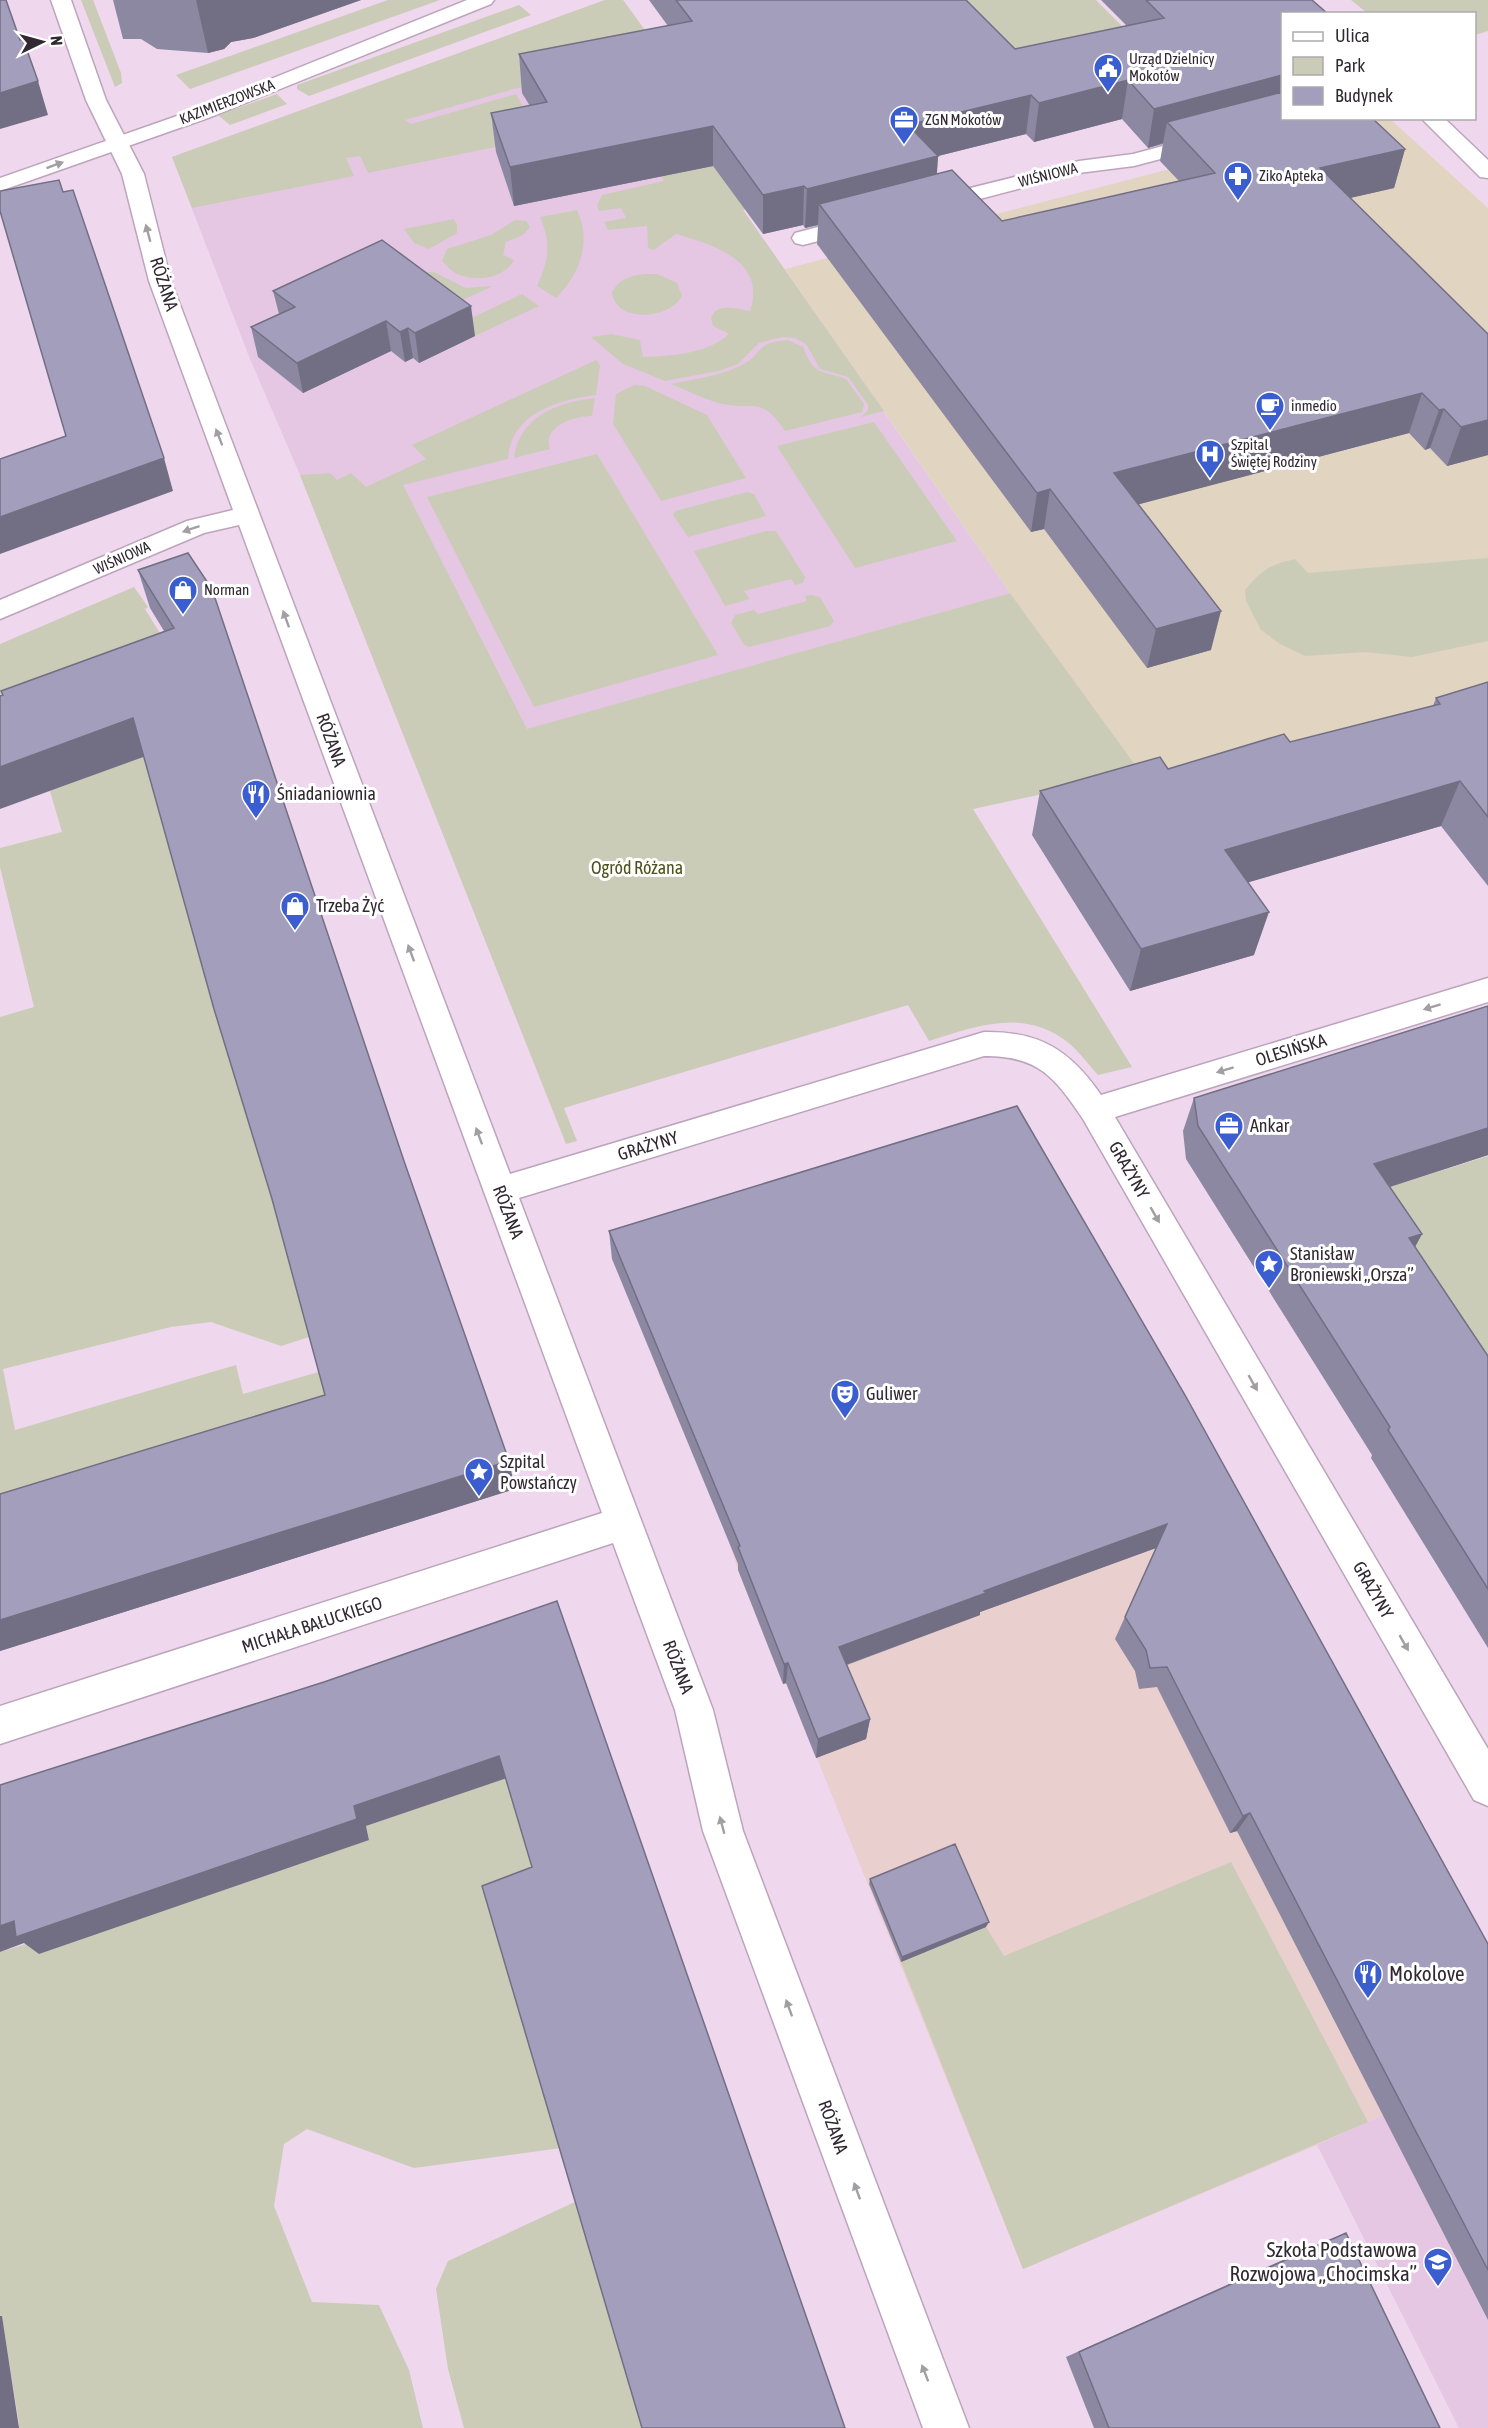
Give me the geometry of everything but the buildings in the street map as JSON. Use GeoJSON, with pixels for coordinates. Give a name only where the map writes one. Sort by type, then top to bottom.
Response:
{"type":"FeatureCollection","features":[{"type":"Feature","properties":{"kind":"street","name":"RÓŻANA"},"geometry":{"type":"LineString","coordinates":[[61,0],[111,133],[133,174],[160,281],[694,1710],[723,1831],[946,2428]]}},
{"type":"Feature","properties":{"kind":"street","name":"KAZIMIERZOWSKA"},"geometry":{"type":"LineString","coordinates":[[0,185],[111,133],[201,114],[484,0]]}},
{"type":"Feature","properties":{"kind":"street","name":"KAZIMIERZOWSKA"},"geometry":{"type":"LineString","coordinates":[[229,81],[452,12]]}},
{"type":"Feature","properties":{"kind":"street","name":"KAZIMIERZOWSKA"},"geometry":{"type":"LineString","coordinates":[[85,132],[111,133],[129,116]]}},
{"type":"Feature","properties":{"kind":"street","name":"WIŚNIOWA"},"geometry":{"type":"LineString","coordinates":[[913,210],[1079,167],[1134,160],[1285,120]]}},
{"type":"Feature","properties":{"kind":"street"},"geometry":{"type":"LineString","coordinates":[[1433,120],[1488,172]]}},
{"type":"Feature","properties":{"kind":"street"},"geometry":{"type":"LineString","coordinates":[[803,238],[880,218]]}},
{"type":"Feature","properties":{"kind":"street","name":"WIŚNIOWA"},"geometry":{"type":"LineString","coordinates":[[0,610],[195,527],[247,516]]}},
{"type":"Feature","properties":{"kind":"street","name":"OLESIŃSKA"},"geometry":{"type":"LineString","coordinates":[[1094,1110],[1488,990]]}},
{"type":"Feature","properties":{"kind":"street","name":"GRAŻYNY"},"geometry":{"type":"LineString","coordinates":[[499,1191],[984,1044],[1016,1045],[1042,1052],[1084,1095],[1094,1110],[1488,1786]]}},
{"type":"Feature","properties":{"kind":"street","name":"MICHAŁA BAŁUCKIEGO"},"geometry":{"type":"LineString","coordinates":[[0,1725],[624,1523]]}},
{"type":"Feature","properties":{"kind":"shaded area"},"geometry":{"type":"Polygon","coordinates":[[[605,0],[623,0],[771,203],[743,210],[1010,593],[414,762],[300,475],[250,359],[172,157],[605,0]]]}},
{"type":"Feature","properties":{"kind":"shaded area","name":"Szpital Świętej Rodziny"},"geometry":{"type":"Polygon","coordinates":[[[1358,120],[1391,120],[1488,208],[1488,704],[1143,777],[1010,593],[785,269],[1358,120]]]}},
{"type":"Feature","properties":{"kind":"shaded area"},"geometry":{"type":"Polygon","coordinates":[[[950,1276],[1175,1420],[1488,2067],[1317,2145],[1023,2269],[787,1684],[783,1684],[738,1570],[726,1533],[658,1372],[950,1276]]]}},
{"type":"Feature","properties":{"kind":"shaded area","name":"Szkoła Podstawowa Rozwojowa „Chocimska”"},"geometry":{"type":"Polygon","coordinates":[[[1488,2067],[1488,2428],[1459,2428],[1317,2145],[1488,2067]]]}},
{"type":"Feature","properties":{"kind":"green space"},"geometry":{"type":"Polygon","coordinates":[[[81,0],[93,0],[121,73],[122,83],[115,87],[81,0]]]}},
{"type":"Feature","properties":{"kind":"green space"},"geometry":{"type":"Polygon","coordinates":[[[388,0],[440,0],[190,89],[176,75],[388,0]]]}},
{"type":"Feature","properties":{"kind":"green space"},"geometry":{"type":"Polygon","coordinates":[[[605,0],[623,0],[771,203],[743,210],[884,411],[861,417],[868,410],[868,405],[848,377],[820,369],[806,344],[795,338],[782,337],[759,343],[738,364],[719,371],[665,381],[623,364],[591,337],[611,334],[640,340],[643,357],[677,355],[700,350],[729,334],[713,326],[711,317],[714,312],[723,308],[750,311],[753,294],[751,279],[744,268],[721,250],[676,234],[654,250],[648,248],[647,226],[608,230],[604,222],[626,218],[621,208],[599,211],[597,205],[602,195],[664,181],[597,73],[514,89],[405,120],[411,124],[516,94],[540,138],[368,173],[360,156],[346,158],[354,176],[192,208],[172,157],[605,0]]]}},
{"type":"Feature","properties":{"kind":"green space"},"geometry":{"type":"Polygon","coordinates":[[[940,0],[1096,0],[1143,47],[1039,68],[940,0]]]}},
{"type":"Feature","properties":{"kind":"green space"},"geometry":{"type":"Polygon","coordinates":[[[1351,0],[1488,0],[1488,31],[1476,35],[1476,12],[1366,12],[1351,0]]]}},
{"type":"Feature","properties":{"kind":"green space"},"geometry":{"type":"Polygon","coordinates":[[[519,5],[531,15],[309,96],[297,89],[297,85],[519,5]]]}},
{"type":"Feature","properties":{"kind":"green space"},"geometry":{"type":"Polygon","coordinates":[[[277,94],[287,104],[230,125],[218,115],[277,94]]]}},
{"type":"Feature","properties":{"kind":"green space"},"geometry":{"type":"Polygon","coordinates":[[[577,210],[583,234],[581,257],[572,279],[556,298],[537,286],[547,252],[546,235],[540,217],[577,210]]]}},
{"type":"Feature","properties":{"kind":"green space"},"geometry":{"type":"Polygon","coordinates":[[[454,219],[457,233],[429,249],[414,243],[404,229],[454,219]]]}},
{"type":"Feature","properties":{"kind":"green space"},"geometry":{"type":"Polygon","coordinates":[[[515,220],[526,221],[530,227],[523,235],[506,242],[503,255],[514,260],[496,275],[480,278],[464,276],[451,270],[442,261],[447,249],[491,235],[515,220]]]}},
{"type":"Feature","properties":{"kind":"green space"},"geometry":{"type":"Polygon","coordinates":[[[421,272],[434,272],[466,288],[493,286],[454,304],[421,272]]]}},
{"type":"Feature","properties":{"kind":"green space"},"geometry":{"type":"Polygon","coordinates":[[[644,274],[657,274],[677,283],[682,296],[667,310],[656,313],[633,314],[623,310],[616,303],[612,293],[625,279],[644,274]]]}},
{"type":"Feature","properties":{"kind":"green space"},"geometry":{"type":"Polygon","coordinates":[[[522,294],[539,306],[475,336],[459,324],[522,294]]]}},
{"type":"Feature","properties":{"kind":"green space"},"geometry":{"type":"Polygon","coordinates":[[[788,340],[803,347],[811,363],[819,371],[846,379],[864,404],[862,412],[785,431],[776,419],[761,408],[715,402],[671,384],[706,377],[740,366],[748,362],[769,343],[788,340]]]}},
{"type":"Feature","properties":{"kind":"green space","name":"Ogród Różana"},"geometry":{"type":"Polygon","coordinates":[[[596,360],[600,365],[596,395],[552,405],[527,420],[511,443],[508,459],[403,485],[527,729],[1010,593],[1141,773],[973,809],[1132,1067],[1098,1075],[1070,1044],[1036,1026],[1019,1023],[983,1026],[929,1041],[908,1005],[564,1108],[577,1141],[566,1144],[300,475],[330,473],[337,480],[351,473],[366,487],[426,459],[412,445],[596,360]]]}},
{"type":"Feature","properties":{"kind":"green space"},"geometry":{"type":"Polygon","coordinates":[[[634,385],[645,386],[707,415],[746,478],[661,501],[613,424],[616,394],[634,385]]]}},
{"type":"Feature","properties":{"kind":"green space"},"geometry":{"type":"Polygon","coordinates":[[[595,398],[592,416],[569,420],[555,428],[549,441],[550,449],[514,458],[523,432],[542,414],[567,403],[595,398]]]}},
{"type":"Feature","properties":{"kind":"green space"},"geometry":{"type":"Polygon","coordinates":[[[874,422],[957,541],[855,568],[777,446],[874,422]]]}},
{"type":"Feature","properties":{"kind":"green space"},"geometry":{"type":"Polygon","coordinates":[[[597,454],[718,655],[534,707],[427,497],[597,454]]]}},
{"type":"Feature","properties":{"kind":"green space"},"geometry":{"type":"Polygon","coordinates":[[[747,492],[754,494],[766,516],[688,537],[673,515],[675,511],[747,492]]]}},
{"type":"Feature","properties":{"kind":"green space"},"geometry":{"type":"Polygon","coordinates":[[[766,531],[776,531],[805,577],[803,583],[795,585],[791,579],[744,591],[750,599],[725,606],[694,551],[766,531]]]}},
{"type":"Feature","properties":{"kind":"green space"},"geometry":{"type":"Polygon","coordinates":[[[1488,558],[1488,641],[1412,657],[1366,652],[1305,656],[1280,644],[1261,630],[1246,601],[1245,590],[1261,573],[1272,566],[1295,559],[1308,573],[1488,558]]]}},
{"type":"Feature","properties":{"kind":"green space"},"geometry":{"type":"Polygon","coordinates":[[[134,587],[148,607],[145,609],[166,643],[0,696],[0,644],[134,587]]]}},
{"type":"Feature","properties":{"kind":"green space"},"geometry":{"type":"Polygon","coordinates":[[[805,596],[820,597],[834,621],[830,626],[749,647],[744,645],[731,623],[735,615],[754,610],[758,614],[807,601],[805,596]]]}},
{"type":"Feature","properties":{"kind":"green space"},"geometry":{"type":"Polygon","coordinates":[[[162,749],[312,1336],[281,1346],[211,1322],[171,1327],[3,1369],[15,1430],[236,1365],[243,1394],[459,1331],[478,1380],[0,1527],[0,1017],[34,1007],[0,867],[0,848],[62,832],[50,791],[162,749]]]}},
{"type":"Feature","properties":{"kind":"green space"},"geometry":{"type":"Polygon","coordinates":[[[1488,1156],[1488,1418],[1379,1190],[1488,1156]]]}},
{"type":"Feature","properties":{"kind":"green space"},"geometry":{"type":"Polygon","coordinates":[[[526,1771],[561,2148],[414,2168],[307,2129],[284,2144],[274,2206],[312,2302],[379,2305],[409,2370],[423,2428],[16,2428],[19,2424],[2,2317],[0,2317],[0,1952],[369,1839],[366,1826],[526,1771]]]}},
{"type":"Feature","properties":{"kind":"green space"},"geometry":{"type":"Polygon","coordinates":[[[1231,1862],[1368,2122],[1023,2269],[901,1962],[986,1927],[1004,1956],[1231,1862]]]}},
{"type":"Feature","properties":{"kind":"green space"},"geometry":{"type":"Polygon","coordinates":[[[577,2201],[645,2428],[464,2428],[448,2369],[436,2289],[448,2261],[577,2201]]]}},
{"type":"Feature","properties":{"kind":"place","name":"Urząd Dzielnicy Mokotów"},"geometry":{"type":"Point","coordinates":[1108,94]}},
{"type":"Feature","properties":{"kind":"place","name":"ZGN Mokotów"},"geometry":{"type":"Point","coordinates":[904,146]}},
{"type":"Feature","properties":{"kind":"place","name":"Ziko Apteka"},"geometry":{"type":"Point","coordinates":[1238,202]}},
{"type":"Feature","properties":{"kind":"place","name":"inmedio"},"geometry":{"type":"Point","coordinates":[1270,432]}},
{"type":"Feature","properties":{"kind":"place","name":"Szpital Świętej Rodziny"},"geometry":{"type":"Point","coordinates":[1210,480]}},
{"type":"Feature","properties":{"kind":"place","name":"Norman"},"geometry":{"type":"Point","coordinates":[183,616]}},
{"type":"Feature","properties":{"kind":"place","name":"Śniadaniownia"},"geometry":{"type":"Point","coordinates":[256,820]}},
{"type":"Feature","properties":{"kind":"place","name":"Trzeba Żyć"},"geometry":{"type":"Point","coordinates":[295,932]}},
{"type":"Feature","properties":{"kind":"place","name":"Ankar"},"geometry":{"type":"Point","coordinates":[1229,1152]}},
{"type":"Feature","properties":{"kind":"place","name":"Stanisław Broniewski „Orsza”"},"geometry":{"type":"Point","coordinates":[1269,1290]}},
{"type":"Feature","properties":{"kind":"place","name":"Guliwer"},"geometry":{"type":"Point","coordinates":[845,1420]}},
{"type":"Feature","properties":{"kind":"place","name":"Szpital Powstańczy"},"geometry":{"type":"Point","coordinates":[479,1498]}},
{"type":"Feature","properties":{"kind":"place","name":"Mokolove"},"geometry":{"type":"Point","coordinates":[1368,2000]}},
{"type":"Feature","properties":{"kind":"place","name":"Szkoła Podstawowa Rozwojowa „Chocimska”"},"geometry":{"type":"Point","coordinates":[1438,2288]}}]}
